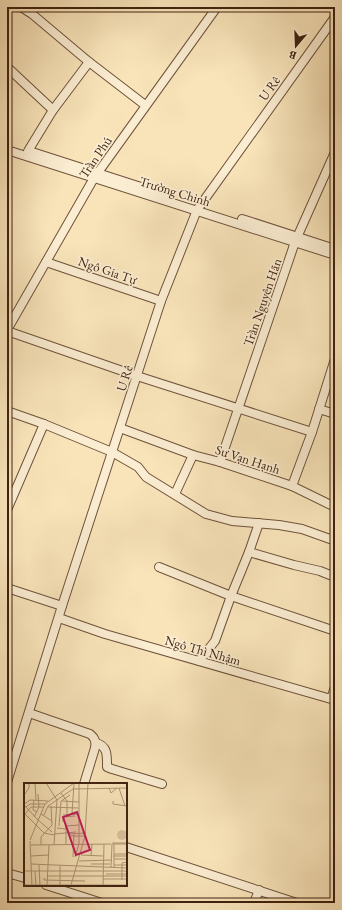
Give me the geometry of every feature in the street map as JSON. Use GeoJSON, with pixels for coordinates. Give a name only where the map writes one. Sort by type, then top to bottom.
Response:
{"type":"FeatureCollection","features":[{"type":"Feature","properties":{"kind":"street"},"geometry":{"type":"LineString","coordinates":[[21,7],[34,11],[89,62],[146,105]]}},
{"type":"Feature","properties":{"kind":"street","name":"Trần Phú"},"geometry":{"type":"LineString","coordinates":[[7,330],[96,175],[217,7]]}},
{"type":"Feature","properties":{"kind":"street","name":"U Rê"},"geometry":{"type":"LineString","coordinates":[[7,782],[9,771],[29,714],[58,618],[161,301],[198,208],[335,17]]}},
{"type":"Feature","properties":{"kind":"street"},"geometry":{"type":"LineString","coordinates":[[28,151],[54,110],[89,62]]}},
{"type":"Feature","properties":{"kind":"street"},"geometry":{"type":"LineString","coordinates":[[7,67],[54,110]]}},
{"type":"Feature","properties":{"kind":"street","name":"Trường Chinh"},"geometry":{"type":"LineString","coordinates":[[7,144],[198,208],[296,239],[335,249]]}},
{"type":"Feature","properties":{"kind":"street","name":"Trường Chinh"},"geometry":{"type":"LineString","coordinates":[[7,150],[96,175]]}},
{"type":"Feature","properties":{"kind":"street","name":"Trần Nguyên Hãn"},"geometry":{"type":"LineString","coordinates":[[220,462],[296,239],[335,152]]}},
{"type":"Feature","properties":{"kind":"street","name":"Trường Chinh"},"geometry":{"type":"LineString","coordinates":[[296,239],[335,255]]}},
{"type":"Feature","properties":{"kind":"street","name":"Ngô Gia Tự"},"geometry":{"type":"LineString","coordinates":[[46,262],[161,301]]}},
{"type":"Feature","properties":{"kind":"street"},"geometry":{"type":"LineString","coordinates":[[7,330],[137,376],[312,432]]}},
{"type":"Feature","properties":{"kind":"street"},"geometry":{"type":"LineString","coordinates":[[292,486],[312,432],[335,359]]}},
{"type":"Feature","properties":{"kind":"street"},"geometry":{"type":"LineString","coordinates":[[319,409],[335,414]]}},
{"type":"Feature","properties":{"kind":"street"},"geometry":{"type":"LineString","coordinates":[[7,411],[44,424],[112,452],[138,467],[146,477],[206,514],[232,521],[279,525],[302,529],[330,539],[335,536]]}},
{"type":"Feature","properties":{"kind":"street"},"geometry":{"type":"LineString","coordinates":[[7,510],[44,424]]}},
{"type":"Feature","properties":{"kind":"street","name":"Sư Vạn Hạnh"},"geometry":{"type":"LineString","coordinates":[[120,428],[193,455],[220,462],[292,486],[335,507]]}},
{"type":"Feature","properties":{"kind":"street"},"geometry":{"type":"LineString","coordinates":[[175,494],[193,455]]}},
{"type":"Feature","properties":{"kind":"street"},"geometry":{"type":"LineString","coordinates":[[199,661],[215,641],[259,523]]}},
{"type":"Feature","properties":{"kind":"street"},"geometry":{"type":"LineString","coordinates":[[249,552],[320,571],[335,577]]}},
{"type":"Feature","properties":{"kind":"street"},"geometry":{"type":"LineString","coordinates":[[159,567],[231,596],[335,631]]}},
{"type":"Feature","properties":{"kind":"street"},"geometry":{"type":"LineString","coordinates":[[7,588],[62,606]]}},
{"type":"Feature","properties":{"kind":"street","name":"Ngô Thì Nhậm"},"geometry":{"type":"LineString","coordinates":[[58,618],[105,634],[333,700],[335,687]]}},
{"type":"Feature","properties":{"kind":"street"},"geometry":{"type":"LineString","coordinates":[[29,714],[90,734],[94,737],[96,743],[84,783]]}},
{"type":"Feature","properties":{"kind":"street"},"geometry":{"type":"LineString","coordinates":[[96,743],[102,744],[107,750],[107,767],[162,784]]}},
{"type":"Feature","properties":{"kind":"street"},"geometry":{"type":"LineString","coordinates":[[127,847],[297,903]]}},
{"type":"Feature","properties":{"kind":"street"},"geometry":{"type":"LineString","coordinates":[[7,873],[24,878]]}},
{"type":"Feature","properties":{"kind":"street"},"geometry":{"type":"LineString","coordinates":[[51,886],[102,903]]}},
{"type":"Feature","properties":{"kind":"street"},"geometry":{"type":"LineString","coordinates":[[254,903],[259,890]]}}]}
